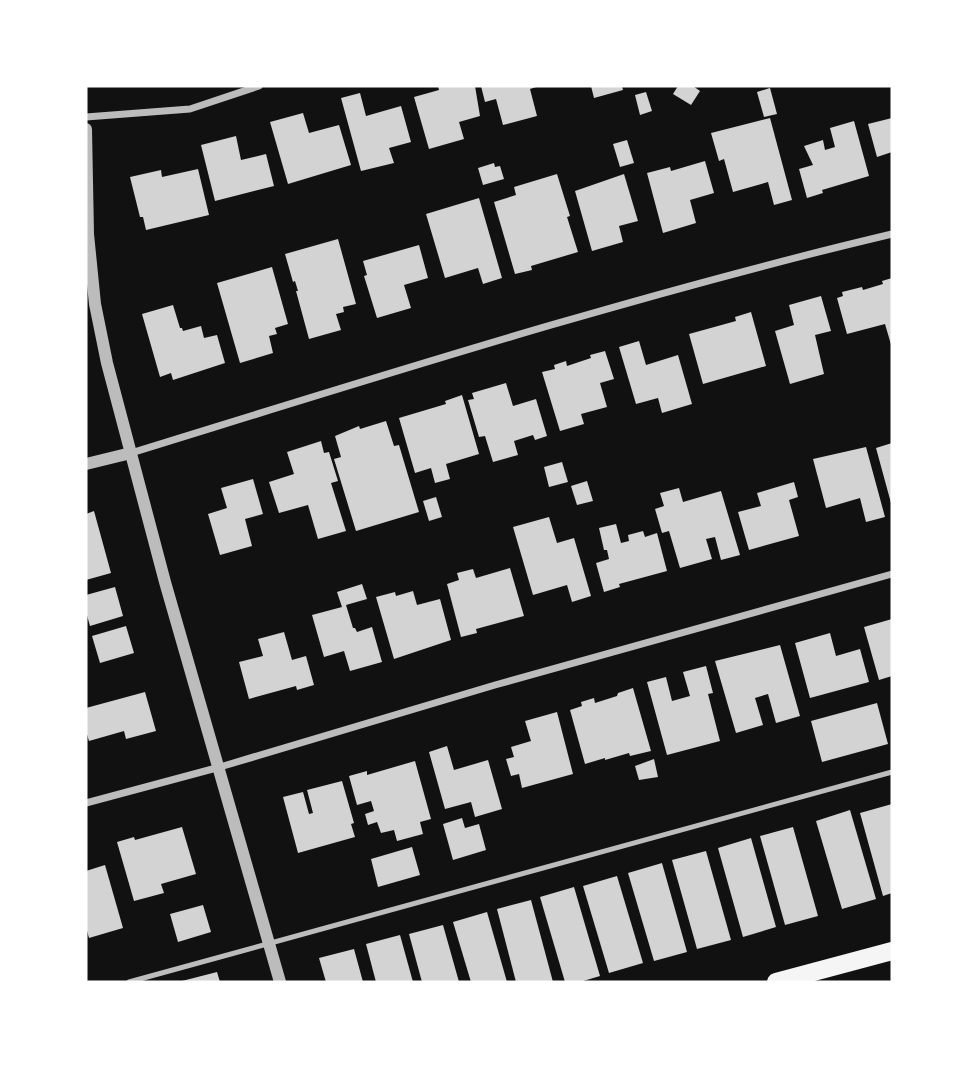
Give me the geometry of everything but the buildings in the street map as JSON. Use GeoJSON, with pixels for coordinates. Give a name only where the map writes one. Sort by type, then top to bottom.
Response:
{"type":"FeatureCollection","features":[{"type":"Feature","properties":{"kind":"main road"},"geometry":{"type":"LineString","coordinates":[[776,982],[892,951]]}},
{"type":"Feature","properties":{"kind":"street"},"geometry":{"type":"LineString","coordinates":[[86,117],[190,108],[259,86]]}},
{"type":"Feature","properties":{"kind":"street"},"geometry":{"type":"LineString","coordinates":[[86,129],[88,234],[95,304],[107,363],[165,582],[280,982]]}},
{"type":"Feature","properties":{"kind":"street"},"geometry":{"type":"LineString","coordinates":[[86,464],[131,453],[579,315],[763,265],[892,234]]}},
{"type":"Feature","properties":{"kind":"street"},"geometry":{"type":"LineString","coordinates":[[86,803],[220,767],[840,586],[892,574]]}},
{"type":"Feature","properties":{"kind":"lane"},"geometry":{"type":"LineString","coordinates":[[129,982],[892,772]]}}]}
